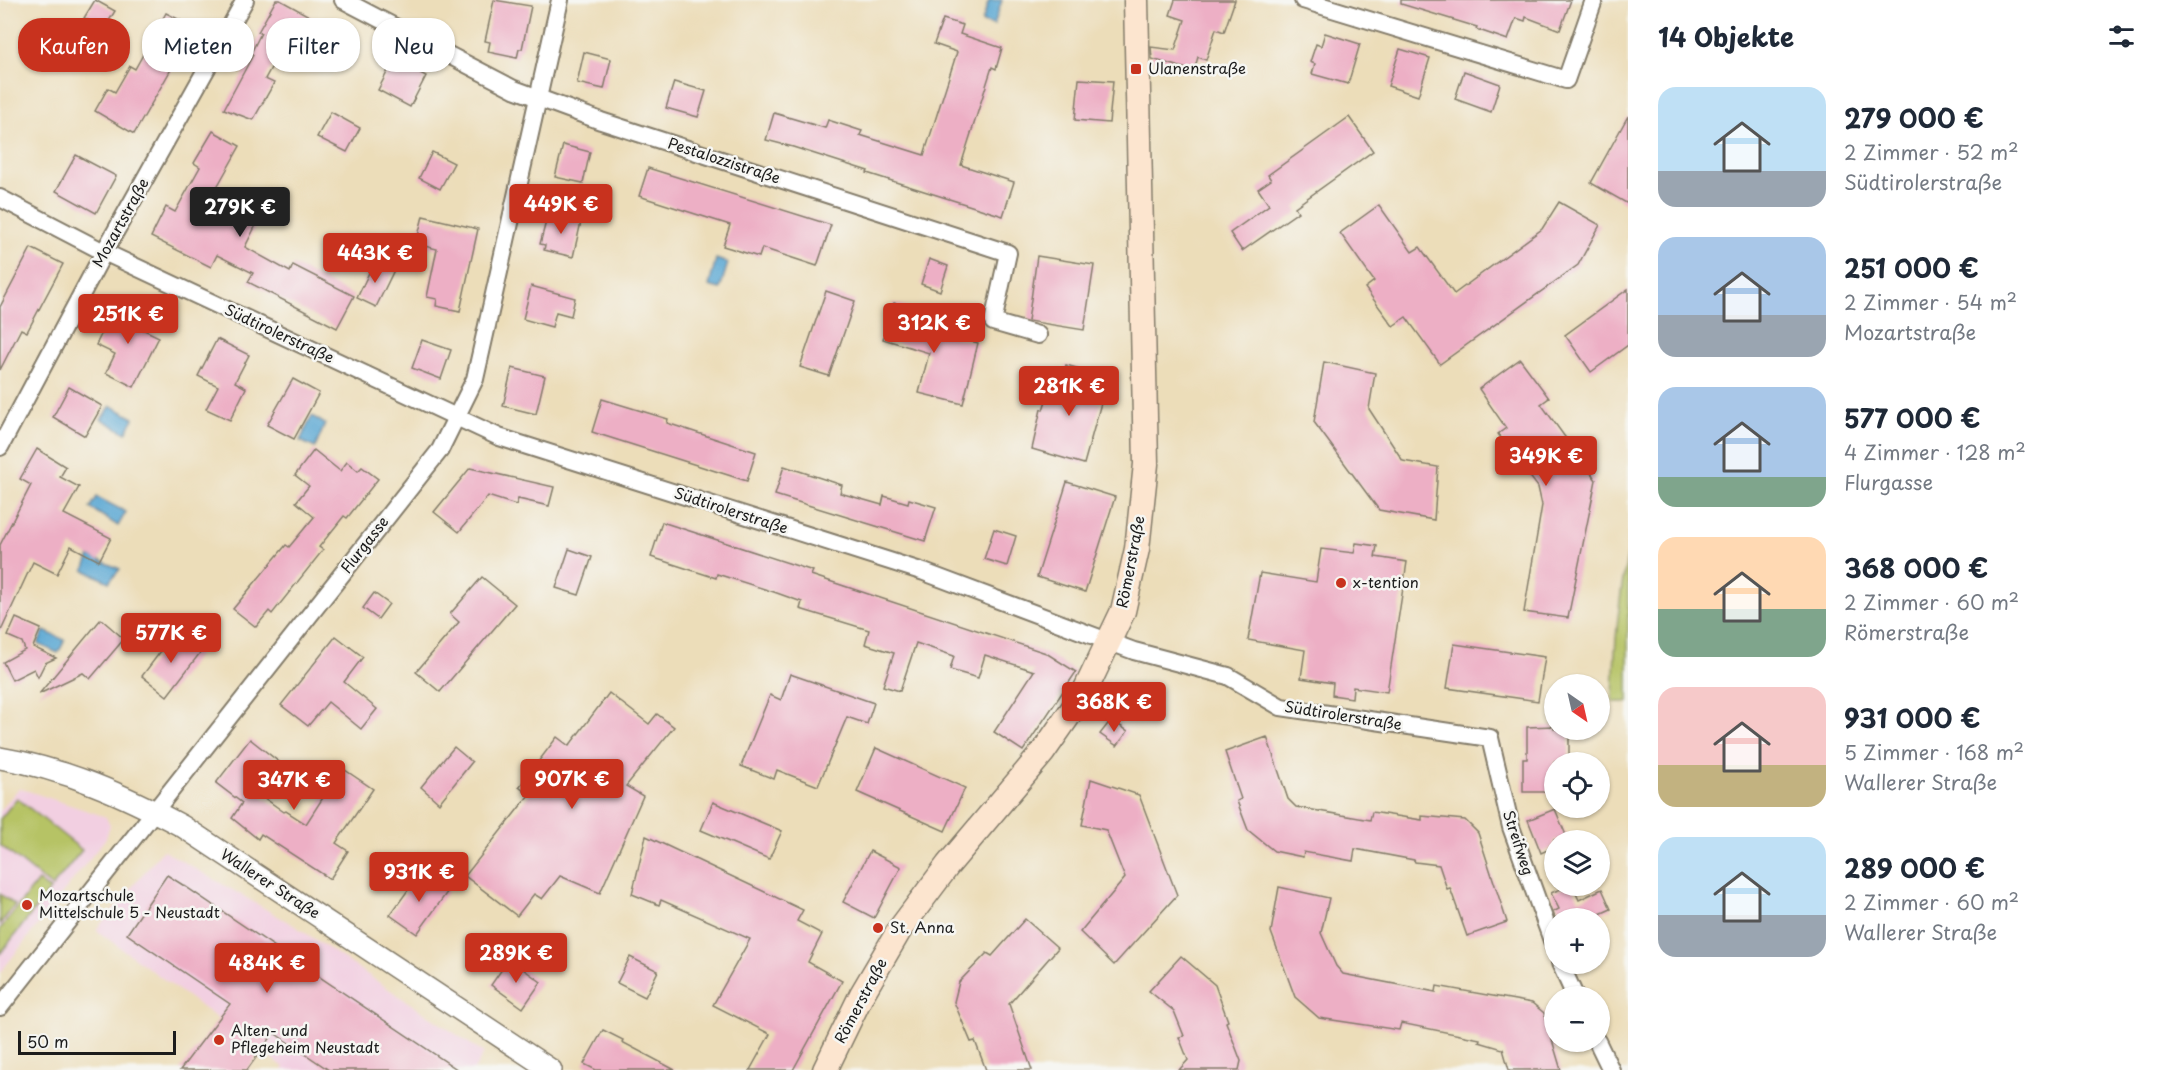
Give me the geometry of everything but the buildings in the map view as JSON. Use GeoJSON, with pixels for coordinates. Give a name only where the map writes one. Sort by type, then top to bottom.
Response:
{"type":"FeatureCollection","features":[{"type":"Feature","properties":{"kind":"main road","name":"Römerstraße"},"geometry":{"type":"LineString","coordinates":[[825,1070],[862,994],[900,929],[948,865],[1044,752],[1084,693],[1123,611],[1137,549],[1146,464],[1136,0]]}},
{"type":"Feature","properties":{"kind":"street","name":"Mozartstraße"},"geometry":{"type":"LineString","coordinates":[[0,447],[104,252],[245,0]]}},
{"type":"Feature","properties":{"kind":"street","name":"Pestalozzistraße"},"geometry":{"type":"LineString","coordinates":[[343,0],[537,99],[1008,253],[993,322],[1038,335]]}},
{"type":"Feature","properties":{"kind":"street","name":"Flurgasse"},"geometry":{"type":"LineString","coordinates":[[0,1007],[440,450],[475,379],[560,0]]}},
{"type":"Feature","properties":{"kind":"street"},"geometry":{"type":"LineString","coordinates":[[1303,0],[1566,80],[1594,0]]}},
{"type":"Feature","properties":{"kind":"street","name":"Südtirolerstraße"},"geometry":{"type":"LineString","coordinates":[[0,198],[104,252],[499,437],[924,572],[1110,640],[1134,651],[1228,676],[1281,707],[1490,738]]}},
{"type":"Feature","properties":{"kind":"street","name":"Streifweg"},"geometry":{"type":"LineString","coordinates":[[1490,738],[1511,827],[1544,918]]}},
{"type":"Feature","properties":{"kind":"street","name":"Wallerer Straße"},"geometry":{"type":"LineString","coordinates":[[0,758],[71,775],[130,798],[182,826],[551,1070]]}},
{"type":"Feature","properties":{"kind":"street"},"geometry":{"type":"LineString","coordinates":[[1602,1052],[1611,1070]]}},
{"type":"Feature","properties":{"kind":"shaded area","name":"Mozartschule Mittelschule 5 - Neustadt"},"geometry":{"type":"Polygon","coordinates":[[[19,788],[106,817],[110,826],[106,838],[0,973],[0,811],[19,788]]]}},
{"type":"Feature","properties":{"kind":"shaded area"},"geometry":{"type":"Polygon","coordinates":[[[163,850],[295,926],[484,1053],[474,1070],[283,1070],[284,1067],[96,930],[163,850]]]}},
{"type":"Feature","properties":{"kind":"green space"},"geometry":{"type":"Polygon","coordinates":[[[1628,554],[1628,702],[1613,702],[1617,628],[1628,554]]]}},
{"type":"Feature","properties":{"kind":"green space"},"geometry":{"type":"Polygon","coordinates":[[[17,798],[82,850],[52,887],[0,845],[0,819],[17,798]]]}},
{"type":"Feature","properties":{"kind":"green space"},"geometry":{"type":"Polygon","coordinates":[[[38,881],[50,890],[0,954],[0,929],[38,881]]]}},
{"type":"Feature","properties":{"kind":"green space"},"geometry":{"type":"Polygon","coordinates":[[[0,894],[15,905],[0,924],[0,894]]]}},
{"type":"Feature","properties":{"kind":"water"},"geometry":{"type":"Polygon","coordinates":[[[989,0],[1002,0],[994,25],[982,22],[989,0]]]}},
{"type":"Feature","properties":{"kind":"water"},"geometry":{"type":"Polygon","coordinates":[[[716,259],[728,263],[720,289],[709,286],[716,259]]]}},
{"type":"Feature","properties":{"kind":"water"},"geometry":{"type":"Polygon","coordinates":[[[111,406],[134,418],[126,433],[101,419],[111,406]]]}},
{"type":"Feature","properties":{"kind":"water"},"geometry":{"type":"Polygon","coordinates":[[[312,416],[325,424],[315,448],[300,441],[312,416]]]}},
{"type":"Feature","properties":{"kind":"water"},"geometry":{"type":"Polygon","coordinates":[[[97,497],[126,512],[118,526],[90,508],[97,497]]]}},
{"type":"Feature","properties":{"kind":"water"},"geometry":{"type":"Polygon","coordinates":[[[90,556],[120,569],[109,582],[84,570],[90,556]]]}},
{"type":"Feature","properties":{"kind":"water"},"geometry":{"type":"Polygon","coordinates":[[[44,631],[65,640],[58,653],[38,644],[44,631]]]}},
{"type":"Feature","properties":{"kind":"place","name":"Ulanenstraße"},"geometry":{"type":"Point","coordinates":[1136,69]}},
{"type":"Feature","properties":{"kind":"place","name":"x-tention"},"geometry":{"type":"Point","coordinates":[1341,583]}},
{"type":"Feature","properties":{"kind":"place","name":"Mozartschule Mittelschule 5 - Neustadt"},"geometry":{"type":"Point","coordinates":[27,905]}},
{"type":"Feature","properties":{"kind":"place","name":"St. Anna"},"geometry":{"type":"Point","coordinates":[878,928]}},
{"type":"Feature","properties":{"kind":"place","name":"Alten- und Pflegeheim Neustadt"},"geometry":{"type":"Point","coordinates":[219,1040]}}]}
